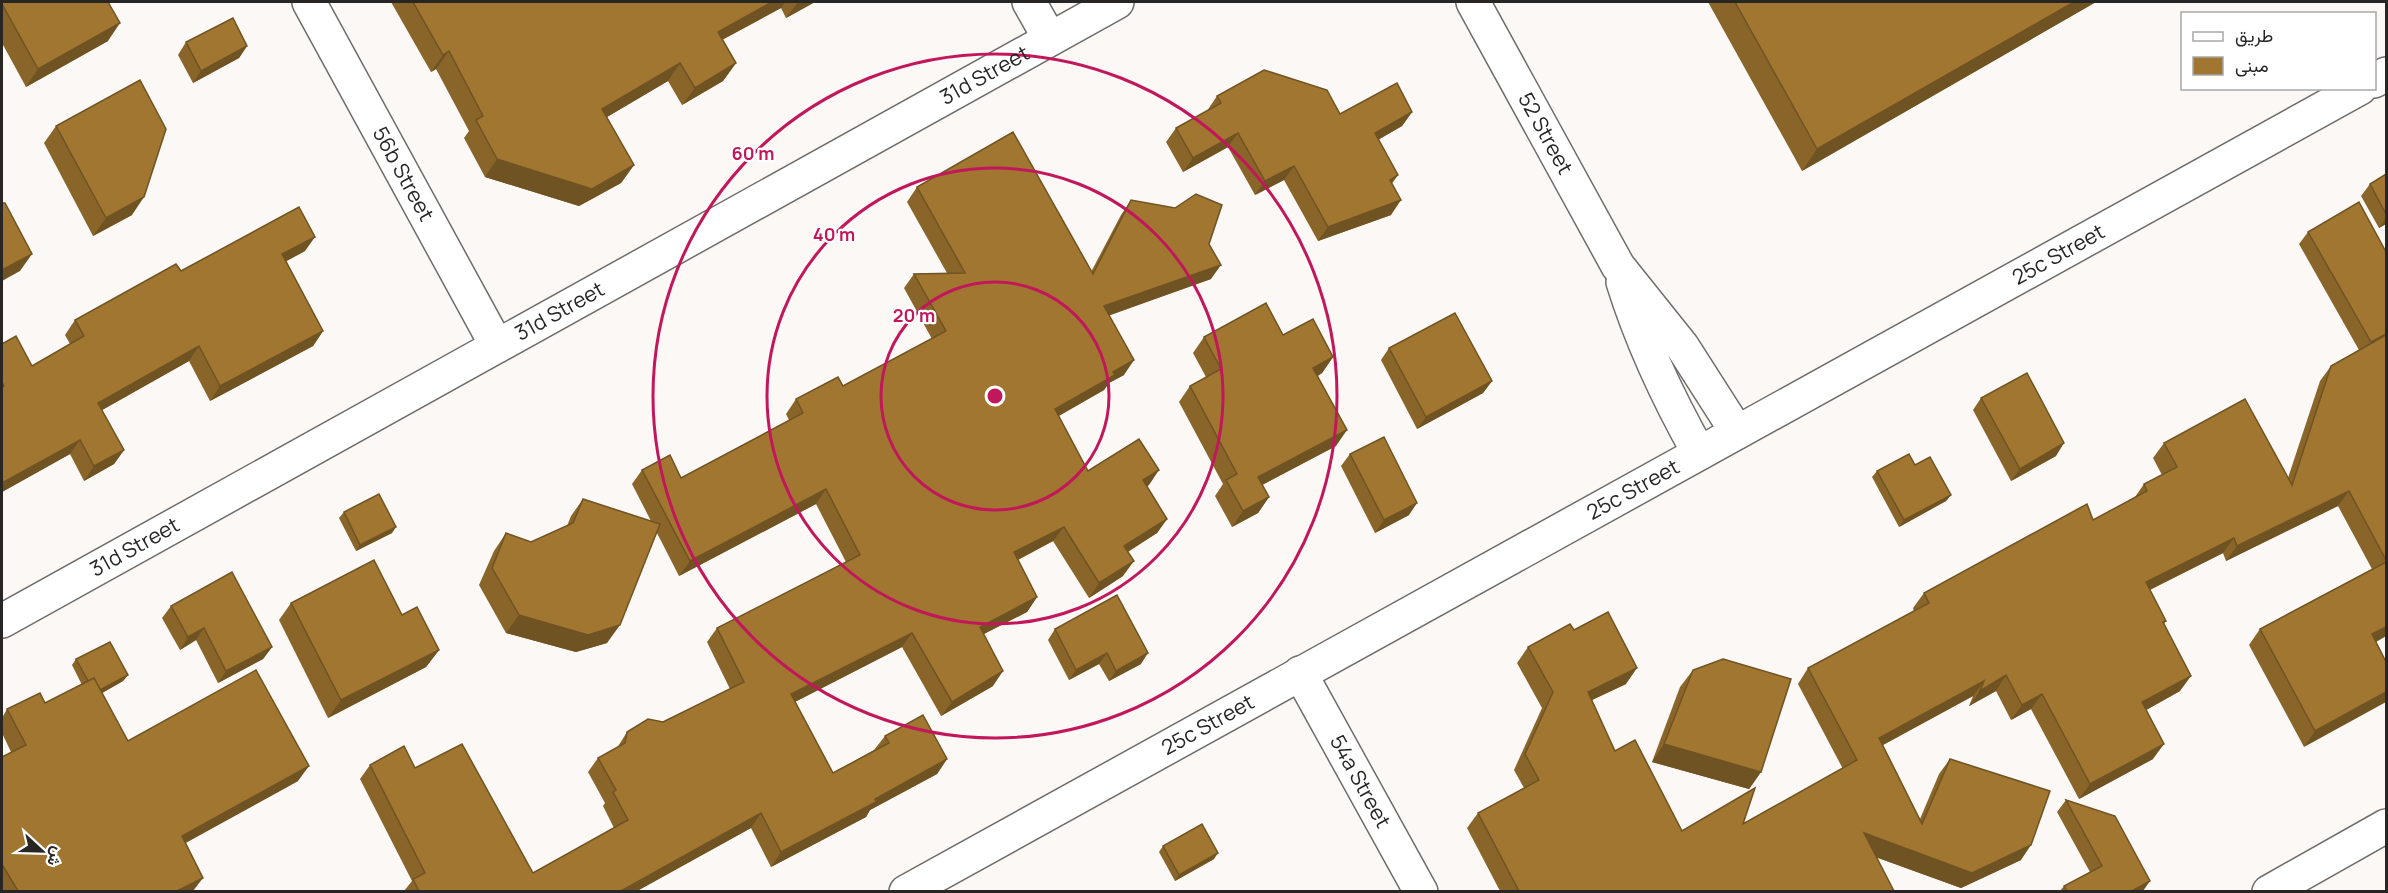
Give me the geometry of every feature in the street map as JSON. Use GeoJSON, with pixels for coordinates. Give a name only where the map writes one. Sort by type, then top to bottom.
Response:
{"type":"FeatureCollection","features":[{"type":"Feature","properties":{"kind":"street","name":"56b Street"},"geometry":{"type":"LineString","coordinates":[[309,2],[497,346]]}},
{"type":"Feature","properties":{"kind":"street"},"geometry":{"type":"LineString","coordinates":[[1029,2],[1050,39]]}},
{"type":"Feature","properties":{"kind":"street","name":"31d Street"},"geometry":{"type":"LineString","coordinates":[[2,621],[1117,2]]}},
{"type":"Feature","properties":{"kind":"street","name":"52 Street"},"geometry":{"type":"LineString","coordinates":[[1473,2],[1618,266],[1682,346],[1737,432]]}},
{"type":"Feature","properties":{"kind":"street","name":"25c Street"},"geometry":{"type":"LineString","coordinates":[[906,891],[2356,90]]}},
{"type":"Feature","properties":{"kind":"street","name":"52 Street"},"geometry":{"type":"LineString","coordinates":[[1618,266],[1633,315],[1652,362],[1674,409],[1699,453]]}},
{"type":"Feature","properties":{"kind":"street","name":"54a Street"},"geometry":{"type":"LineString","coordinates":[[1300,672],[1420,891]]}},
{"type":"Feature","properties":{"kind":"street"},"geometry":{"type":"LineString","coordinates":[[2269,891],[2386,826]]}},
{"type":"Feature","properties":{"kind":"building"},"geometry":{"type":"Polygon","coordinates":[[[2,2],[108,2],[120,23],[38,69],[2,2]]]}},
{"type":"Feature","properties":{"kind":"building"},"geometry":{"type":"Polygon","coordinates":[[[413,2],[772,2],[718,32],[736,63],[695,88],[680,63],[602,109],[634,165],[592,189],[497,159],[476,120],[483,116],[449,51],[443,55],[413,2]]]}},
{"type":"Feature","properties":{"kind":"building"},"geometry":{"type":"Polygon","coordinates":[[[1735,2],[2074,2],[1817,149],[1735,2]]]}},
{"type":"Feature","properties":{"kind":"building"},"geometry":{"type":"Polygon","coordinates":[[[233,18],[247,46],[201,71],[186,42],[233,18]]]}},
{"type":"Feature","properties":{"kind":"building"},"geometry":{"type":"Polygon","coordinates":[[[1264,70],[1327,90],[1340,114],[1397,83],[1412,112],[1375,133],[1398,175],[1390,180],[1401,200],[1328,227],[1294,166],[1265,181],[1238,133],[1193,158],[1176,128],[1221,103],[1217,96],[1264,70]]]}},
{"type":"Feature","properties":{"kind":"building"},"geometry":{"type":"Polygon","coordinates":[[[140,80],[166,129],[144,197],[106,218],[56,126],[140,80]]]}},
{"type":"Feature","properties":{"kind":"building"},"geometry":{"type":"Polygon","coordinates":[[[1013,132],[1093,274],[1131,200],[1175,208],[1196,194],[1222,205],[1209,244],[1221,265],[1104,306],[1134,360],[1113,372],[1115,375],[1055,409],[1088,471],[1139,439],[1159,470],[1143,480],[1167,519],[1124,546],[1134,561],[1099,583],[1064,527],[1014,552],[1037,597],[980,627],[1003,671],[952,702],[912,633],[791,694],[833,773],[889,743],[885,736],[923,715],[947,759],[875,799],[876,802],[781,852],[761,813],[621,891],[419,891],[413,879],[425,873],[370,765],[404,746],[415,768],[462,744],[533,873],[628,820],[613,792],[616,790],[598,758],[625,743],[627,732],[648,719],[663,722],[744,682],[717,628],[860,555],[826,489],[690,561],[642,470],[670,455],[681,478],[803,413],[796,399],[838,377],[843,386],[946,331],[914,274],[965,273],[917,187],[1013,132]]]}},
{"type":"Feature","properties":{"kind":"building"},"geometry":{"type":"Polygon","coordinates":[[[2386,174],[2386,214],[2370,184],[2386,174]]]}},
{"type":"Feature","properties":{"kind":"building"},"geometry":{"type":"Polygon","coordinates":[[[2359,202],[2386,252],[2386,334],[2371,342],[2308,232],[2359,202]]]}},
{"type":"Feature","properties":{"kind":"building"},"geometry":{"type":"Polygon","coordinates":[[[2,203],[5,203],[32,254],[2,270],[2,203]]]}},
{"type":"Feature","properties":{"kind":"building"},"geometry":{"type":"Polygon","coordinates":[[[299,207],[315,237],[282,254],[323,331],[220,386],[199,346],[98,403],[124,450],[94,466],[80,440],[2,483],[2,387],[4,386],[2,382],[2,344],[16,336],[32,366],[84,336],[75,320],[176,264],[181,271],[299,207]]]}},
{"type":"Feature","properties":{"kind":"building"},"geometry":{"type":"Polygon","coordinates":[[[1266,303],[1283,335],[1313,319],[1333,357],[1313,368],[1347,430],[1258,477],[1269,497],[1243,511],[1226,480],[1237,474],[1190,386],[1221,369],[1204,337],[1266,303]]]}},
{"type":"Feature","properties":{"kind":"building"},"geometry":{"type":"Polygon","coordinates":[[[1455,313],[1492,381],[1426,417],[1389,348],[1455,313]]]}},
{"type":"Feature","properties":{"kind":"building"},"geometry":{"type":"Polygon","coordinates":[[[2386,335],[2386,560],[2349,491],[2237,546],[2234,538],[2146,582],[2166,621],[2163,622],[2191,676],[2142,702],[2164,744],[2090,784],[2042,694],[2022,705],[2006,675],[1980,691],[1984,681],[1879,738],[1922,824],[1950,759],[2050,791],[2031,845],[1972,873],[1864,833],[1894,891],[1519,891],[1478,813],[1539,780],[1525,754],[1553,692],[1528,647],[1570,624],[1574,630],[1608,612],[1637,668],[1588,692],[1615,751],[1635,740],[1682,831],[1755,788],[1743,824],[1857,760],[1808,668],[1929,603],[1924,593],[2087,504],[2093,520],[2147,491],[2144,484],[2177,467],[2164,443],[2245,399],[2292,485],[2331,366],[2386,335]]]}},
{"type":"Feature","properties":{"kind":"building"},"geometry":{"type":"Polygon","coordinates":[[[2027,373],[2064,443],[2020,469],[1981,398],[2027,373]]]}},
{"type":"Feature","properties":{"kind":"building"},"geometry":{"type":"Polygon","coordinates":[[[1384,437],[1417,503],[1384,520],[1350,454],[1384,437]]]}},
{"type":"Feature","properties":{"kind":"building"},"geometry":{"type":"Polygon","coordinates":[[[1909,454],[1915,465],[1930,457],[1951,495],[1904,520],[1877,471],[1909,454]]]}},
{"type":"Feature","properties":{"kind":"building"},"geometry":{"type":"Polygon","coordinates":[[[379,494],[396,527],[360,545],[344,512],[379,494]]]}},
{"type":"Feature","properties":{"kind":"building"},"geometry":{"type":"Polygon","coordinates":[[[583,499],[660,524],[620,625],[588,635],[519,615],[492,568],[506,533],[531,542],[573,523],[583,499]]]}},
{"type":"Feature","properties":{"kind":"building"},"geometry":{"type":"Polygon","coordinates":[[[374,560],[402,615],[417,607],[439,650],[341,700],[291,603],[374,560]]]}},
{"type":"Feature","properties":{"kind":"building"},"geometry":{"type":"Polygon","coordinates":[[[2386,562],[2386,627],[2372,634],[2386,662],[2386,692],[2315,731],[2260,629],[2386,562]]]}},
{"type":"Feature","properties":{"kind":"building"},"geometry":{"type":"Polygon","coordinates":[[[232,572],[272,647],[226,671],[204,628],[188,637],[171,606],[232,572]]]}},
{"type":"Feature","properties":{"kind":"building"},"geometry":{"type":"Polygon","coordinates":[[[1117,595],[1148,653],[1116,671],[1107,653],[1076,670],[1055,629],[1117,595]]]}},
{"type":"Feature","properties":{"kind":"building"},"geometry":{"type":"Polygon","coordinates":[[[110,642],[128,675],[100,690],[94,678],[88,681],[76,659],[110,642]]]}},
{"type":"Feature","properties":{"kind":"building"},"geometry":{"type":"Polygon","coordinates":[[[1723,659],[1791,679],[1761,772],[1664,744],[1693,670],[1723,659]]]}},
{"type":"Feature","properties":{"kind":"building"},"geometry":{"type":"Polygon","coordinates":[[[256,670],[309,766],[182,836],[203,878],[177,891],[18,891],[2,866],[2,757],[26,745],[7,709],[40,693],[45,703],[94,678],[128,741],[256,670]]]}},
{"type":"Feature","properties":{"kind":"building"},"geometry":{"type":"Polygon","coordinates":[[[2066,800],[2115,816],[2150,881],[2132,891],[2067,891],[2064,886],[2102,866],[2066,800]]]}},
{"type":"Feature","properties":{"kind":"building"},"geometry":{"type":"Polygon","coordinates":[[[1202,824],[1218,853],[1179,875],[1163,846],[1202,824]]]}}]}
